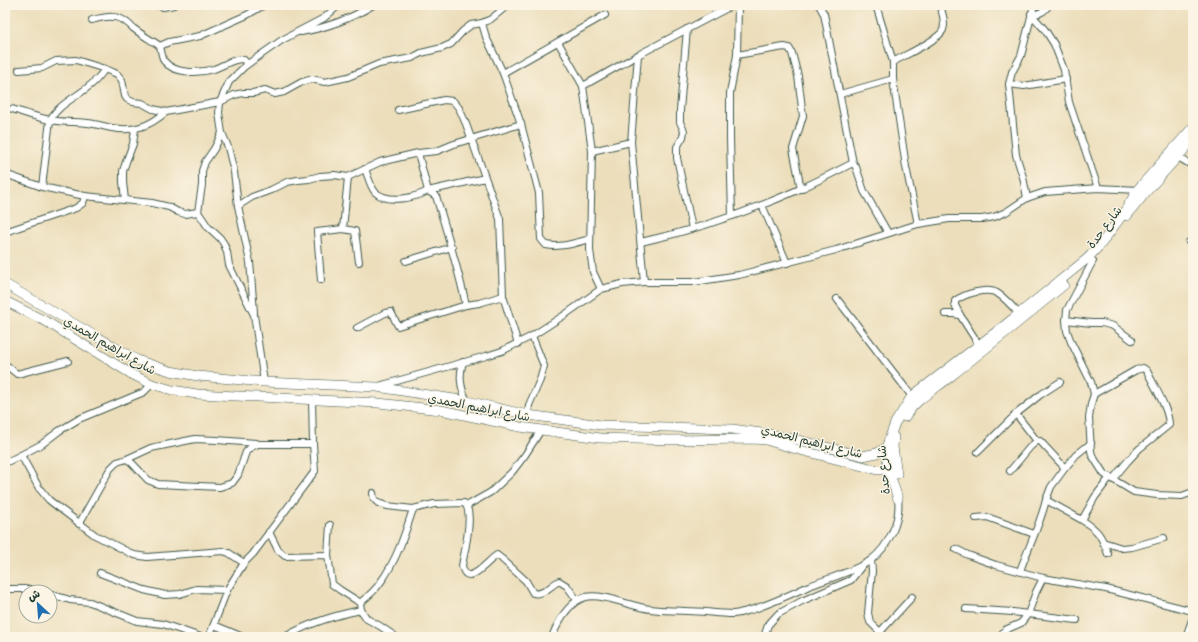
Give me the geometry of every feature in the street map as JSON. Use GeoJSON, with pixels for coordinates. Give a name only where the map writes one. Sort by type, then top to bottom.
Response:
{"type":"FeatureCollection","features":[{"type":"Feature","properties":{"kind":"main road","name":"شارع حدة"},"geometry":{"type":"LineString","coordinates":[[1083,266],[1093,261],[1123,214],[1142,190],[1175,154],[1193,127]]}},
{"type":"Feature","properties":{"kind":"main road","name":"شارع حدة"},"geometry":{"type":"LineString","coordinates":[[1175,154],[1193,140]]}},
{"type":"Feature","properties":{"kind":"main road","name":"شارع حدة"},"geometry":{"type":"LineString","coordinates":[[898,499],[894,486],[892,469],[894,437],[914,399],[949,378],[1020,316],[1083,266],[1106,242]]}},
{"type":"Feature","properties":{"kind":"main road","name":"شارع ابراهيم الحمدي"},"geometry":{"type":"LineString","coordinates":[[6,287],[138,360],[170,371],[198,376],[264,382],[377,387],[467,400],[528,415],[601,425],[732,429],[769,434],[797,445],[878,470],[892,469]]}},
{"type":"Feature","properties":{"kind":"main road","name":"شارع ابراهيم الحمدي"},"geometry":{"type":"LineString","coordinates":[[5,301],[47,322],[132,375],[152,384],[172,390],[197,394],[378,403],[441,410],[500,424],[600,438],[754,439],[863,456],[877,453],[887,447]]}},
{"type":"Feature","properties":{"kind":"main road","name":"شارع حدة"},"geometry":{"type":"LineString","coordinates":[[898,499],[899,489],[892,469],[886,458],[888,440],[895,423],[914,399],[978,345],[1020,316]]}},
{"type":"Feature","properties":{"kind":"main road"},"geometry":{"type":"LineString","coordinates":[[500,424],[503,409]]}},
{"type":"Feature","properties":{"kind":"main road"},"geometry":{"type":"LineString","coordinates":[[730,440],[732,429]]}},
{"type":"Feature","properties":{"kind":"main road"},"geometry":{"type":"LineString","coordinates":[[878,470],[888,478],[894,486]]}},
{"type":"Feature","properties":{"kind":"street"},"geometry":{"type":"LineString","coordinates":[[158,5],[163,7],[174,5]]}},
{"type":"Feature","properties":{"kind":"street"},"geometry":{"type":"LineString","coordinates":[[160,46],[169,42],[200,36],[264,5]]}},
{"type":"Feature","properties":{"kind":"street"},"geometry":{"type":"LineString","coordinates":[[299,32],[324,18],[339,5]]}},
{"type":"Feature","properties":{"kind":"street"},"geometry":{"type":"LineString","coordinates":[[264,382],[254,315],[250,262],[238,206],[231,160],[228,147],[222,133],[219,112],[220,102],[229,82],[245,66],[282,40],[299,32],[340,21],[365,10],[372,5]]}},
{"type":"Feature","properties":{"kind":"street"},"geometry":{"type":"LineString","coordinates":[[19,70],[42,68],[56,61],[76,60],[117,74],[122,80],[127,99],[133,102],[142,103],[153,109],[166,112],[220,102],[234,95],[243,93],[253,93],[265,90],[275,94],[280,93],[302,82],[312,79],[325,82],[348,77],[379,64],[412,58],[421,52],[442,48],[451,44],[471,25],[482,23],[491,19],[506,6],[512,5]]}},
{"type":"Feature","properties":{"kind":"street"},"geometry":{"type":"LineString","coordinates":[[583,86],[732,5]]}},
{"type":"Feature","properties":{"kind":"street"},"geometry":{"type":"LineString","coordinates":[[732,216],[730,93],[737,55],[738,5]]}},
{"type":"Feature","properties":{"kind":"street"},"geometry":{"type":"LineString","coordinates":[[819,5],[824,14],[853,163],[856,167],[864,191],[888,233]]}},
{"type":"Feature","properties":{"kind":"street"},"geometry":{"type":"LineString","coordinates":[[876,5],[893,62],[893,79],[906,166],[918,224]]}},
{"type":"Feature","properties":{"kind":"street"},"geometry":{"type":"LineString","coordinates":[[893,62],[936,38],[943,30],[944,18],[940,5]]}},
{"type":"Feature","properties":{"kind":"street"},"geometry":{"type":"LineString","coordinates":[[1027,198],[1023,177],[1016,155],[1009,84],[1012,72],[1021,56],[1034,5]]}},
{"type":"Feature","properties":{"kind":"street"},"geometry":{"type":"LineString","coordinates":[[1032,14],[1038,14],[1045,10],[1049,5]]}},
{"type":"Feature","properties":{"kind":"street"},"geometry":{"type":"LineString","coordinates":[[1032,14],[1046,30],[1054,44],[1064,70],[1069,102],[1098,188]]}},
{"type":"Feature","properties":{"kind":"street"},"geometry":{"type":"LineString","coordinates":[[503,73],[605,15]]}},
{"type":"Feature","properties":{"kind":"street"},"geometry":{"type":"LineString","coordinates":[[92,20],[103,17],[115,17],[122,19],[132,28],[160,46],[164,61],[178,70],[197,72],[203,71],[236,59],[243,59],[246,62],[245,66]]}},
{"type":"Feature","properties":{"kind":"street"},"geometry":{"type":"LineString","coordinates":[[482,23],[486,37],[503,73],[521,124],[539,193],[541,239],[546,246],[553,247],[590,239]]}},
{"type":"Feature","properties":{"kind":"street"},"geometry":{"type":"LineString","coordinates":[[687,29],[680,110],[680,122],[684,131],[683,137],[677,147],[692,228]]}},
{"type":"Feature","properties":{"kind":"street"},"geometry":{"type":"LineString","coordinates":[[558,42],[583,86],[592,150],[590,250],[593,272],[601,289]]}},
{"type":"Feature","properties":{"kind":"street"},"geometry":{"type":"LineString","coordinates":[[737,55],[784,47],[789,48],[792,53],[798,76],[803,116],[793,149],[801,188]]}},
{"type":"Feature","properties":{"kind":"street"},"geometry":{"type":"LineString","coordinates":[[638,55],[631,142],[644,282]]}},
{"type":"Feature","properties":{"kind":"street"},"geometry":{"type":"LineString","coordinates":[[42,187],[50,120],[58,109],[90,86],[98,79],[105,69]]}},
{"type":"Feature","properties":{"kind":"street"},"geometry":{"type":"LineString","coordinates":[[840,94],[893,79]]}},
{"type":"Feature","properties":{"kind":"street"},"geometry":{"type":"LineString","coordinates":[[1009,84],[1024,86],[1066,79]]}},
{"type":"Feature","properties":{"kind":"street"},"geometry":{"type":"LineString","coordinates":[[398,110],[444,100],[453,101],[459,108],[500,219],[503,296],[518,344]]}},
{"type":"Feature","properties":{"kind":"street"},"geometry":{"type":"LineString","coordinates":[[12,109],[50,120],[94,124],[113,128],[135,129],[149,125],[166,112]]}},
{"type":"Feature","properties":{"kind":"street"},"geometry":{"type":"LineString","coordinates":[[238,206],[245,200],[287,182],[320,176],[334,175],[348,177],[380,162],[418,153],[438,151],[454,144],[521,124]]}},
{"type":"Feature","properties":{"kind":"street"},"geometry":{"type":"LineString","coordinates":[[125,200],[123,171],[133,144],[135,129]]}},
{"type":"Feature","properties":{"kind":"street"},"geometry":{"type":"LineString","coordinates":[[222,133],[204,162],[198,212],[208,227],[224,244],[229,265],[254,315]]}},
{"type":"Feature","properties":{"kind":"street"},"geometry":{"type":"LineString","coordinates":[[592,150],[631,142]]}},
{"type":"Feature","properties":{"kind":"street"},"geometry":{"type":"LineString","coordinates":[[418,153],[428,191],[436,196],[461,279],[466,305]]}},
{"type":"Feature","properties":{"kind":"street"},"geometry":{"type":"LineString","coordinates":[[1175,154],[1193,166]]}},
{"type":"Feature","properties":{"kind":"street"},"geometry":{"type":"LineString","coordinates":[[640,242],[673,234],[762,205],[853,163]]}},
{"type":"Feature","properties":{"kind":"street"},"geometry":{"type":"LineString","coordinates":[[365,169],[375,191],[382,196],[397,200],[420,196],[428,191],[485,178]]}},
{"type":"Feature","properties":{"kind":"street"},"geometry":{"type":"LineString","coordinates":[[5,174],[42,187],[85,196],[152,203],[169,207],[185,214],[198,212]]}},
{"type":"Feature","properties":{"kind":"street"},"geometry":{"type":"LineString","coordinates":[[343,229],[348,177]]}},
{"type":"Feature","properties":{"kind":"street"},"geometry":{"type":"LineString","coordinates":[[377,387],[486,356],[518,344],[566,314],[601,289],[622,284],[644,282],[694,282],[739,275],[836,250],[918,224],[949,219],[982,219],[994,217],[1006,212],[1027,198],[1045,192],[1098,188],[1142,190]]}},
{"type":"Feature","properties":{"kind":"street"},"geometry":{"type":"LineString","coordinates":[[5,232],[76,208],[83,203],[85,196]]}},
{"type":"Feature","properties":{"kind":"street"},"geometry":{"type":"LineString","coordinates":[[762,205],[787,263]]}},
{"type":"Feature","properties":{"kind":"street"},"geometry":{"type":"LineString","coordinates":[[321,280],[317,232],[343,229],[355,231],[359,262]]}},
{"type":"Feature","properties":{"kind":"street"},"geometry":{"type":"LineString","coordinates":[[406,261],[452,247]]}},
{"type":"Feature","properties":{"kind":"street"},"geometry":{"type":"LineString","coordinates":[[1093,261],[1067,310],[1066,320],[1071,342],[1091,382],[1094,394],[1089,418],[1092,455],[1104,474],[1134,492],[1182,496],[1193,492]]}},
{"type":"Feature","properties":{"kind":"street"},"geometry":{"type":"LineString","coordinates":[[978,345],[960,315],[955,305],[955,301],[970,293],[984,291],[996,292],[1004,298],[1020,316]]}},
{"type":"Feature","properties":{"kind":"street"},"geometry":{"type":"LineString","coordinates":[[357,328],[385,313],[391,312],[398,326],[466,305],[503,296]]}},
{"type":"Feature","properties":{"kind":"street"},"geometry":{"type":"LineString","coordinates":[[837,299],[914,399]]}},
{"type":"Feature","properties":{"kind":"street"},"geometry":{"type":"LineString","coordinates":[[945,314],[960,315]]}},
{"type":"Feature","properties":{"kind":"street"},"geometry":{"type":"LineString","coordinates":[[1066,320],[1113,326],[1132,340]]}},
{"type":"Feature","properties":{"kind":"street"},"geometry":{"type":"LineString","coordinates":[[528,415],[529,405],[540,380],[544,366],[532,336]]}},
{"type":"Feature","properties":{"kind":"street"},"geometry":{"type":"LineString","coordinates":[[5,364],[17,374],[68,361]]}},
{"type":"Feature","properties":{"kind":"street"},"geometry":{"type":"LineString","coordinates":[[463,362],[460,378],[461,386],[467,400]]}},
{"type":"Feature","properties":{"kind":"street"},"geometry":{"type":"LineString","coordinates":[[1082,520],[1095,497],[1112,478],[1139,449],[1169,425],[1169,419],[1147,371],[1143,368],[1136,370],[1094,394]]}},
{"type":"Feature","properties":{"kind":"street"},"geometry":{"type":"LineString","coordinates":[[978,452],[1016,414],[1040,395],[1060,382]]}},
{"type":"Feature","properties":{"kind":"street"},"geometry":{"type":"LineString","coordinates":[[5,463],[42,444],[59,431],[79,419],[144,392],[152,384]]}},
{"type":"Feature","properties":{"kind":"street"},"geometry":{"type":"LineString","coordinates":[[209,637],[227,590],[244,563],[253,554],[315,471],[312,400]]}},
{"type":"Feature","properties":{"kind":"street"},"geometry":{"type":"LineString","coordinates":[[1016,414],[1037,441],[1040,441],[1065,468]]}},
{"type":"Feature","properties":{"kind":"street"},"geometry":{"type":"LineString","coordinates":[[468,505],[491,492],[512,472],[541,430]]}},
{"type":"Feature","properties":{"kind":"street"},"geometry":{"type":"LineString","coordinates":[[79,524],[110,469],[117,462],[151,448],[195,439],[258,444],[313,444]]}},
{"type":"Feature","properties":{"kind":"street"},"geometry":{"type":"LineString","coordinates":[[1010,471],[1037,441]]}},
{"type":"Feature","properties":{"kind":"street"},"geometry":{"type":"LineString","coordinates":[[1020,571],[1051,487],[1065,468],[1091,443]]}},
{"type":"Feature","properties":{"kind":"street"},"geometry":{"type":"LineString","coordinates":[[126,459],[132,463],[148,480],[158,484],[220,487],[232,483],[238,475],[246,452],[251,447],[258,444]]}},
{"type":"Feature","properties":{"kind":"street"},"geometry":{"type":"LineString","coordinates":[[22,455],[39,488],[49,500],[95,535],[134,555],[147,556],[223,551],[229,553],[244,563]]}},
{"type":"Feature","properties":{"kind":"street"},"geometry":{"type":"LineString","coordinates":[[373,493],[374,499],[383,505],[413,509],[434,504],[462,502],[468,505],[470,512],[462,566],[464,572],[470,575],[478,573],[497,555],[526,581],[533,593],[541,594],[559,581],[566,586],[577,600]]}},
{"type":"Feature","properties":{"kind":"street"},"geometry":{"type":"LineString","coordinates":[[552,637],[565,614],[577,600],[587,597],[601,596],[652,610],[735,614],[764,606],[862,566],[871,560],[883,547],[894,528],[899,507],[898,499]]}},
{"type":"Feature","properties":{"kind":"street"},"geometry":{"type":"LineString","coordinates":[[1046,500],[1093,527],[1102,537],[1108,554]]}},
{"type":"Feature","properties":{"kind":"street"},"geometry":{"type":"LineString","coordinates":[[360,603],[380,584],[388,571],[413,509]]}},
{"type":"Feature","properties":{"kind":"street"},"geometry":{"type":"LineString","coordinates":[[976,518],[987,517],[1034,534]]}},
{"type":"Feature","properties":{"kind":"street"},"geometry":{"type":"LineString","coordinates":[[330,525],[328,555],[332,584],[360,603],[361,610],[367,619],[396,637]]}},
{"type":"Feature","properties":{"kind":"street"},"geometry":{"type":"LineString","coordinates":[[269,532],[278,550],[285,556],[328,555]]}},
{"type":"Feature","properties":{"kind":"street"},"geometry":{"type":"LineString","coordinates":[[1104,542],[1122,548],[1132,547],[1164,538]]}},
{"type":"Feature","properties":{"kind":"street"},"geometry":{"type":"LineString","coordinates":[[956,549],[996,565],[1043,578],[1106,589],[1193,611]]}},
{"type":"Feature","properties":{"kind":"street"},"geometry":{"type":"LineString","coordinates":[[871,560],[872,571],[868,613],[870,622],[885,637]]}},
{"type":"Feature","properties":{"kind":"street"},"geometry":{"type":"LineString","coordinates":[[764,637],[768,625],[778,614],[802,601],[851,580],[862,566]]}},
{"type":"Feature","properties":{"kind":"street"},"geometry":{"type":"LineString","coordinates":[[100,573],[144,590],[165,595],[180,594],[196,590],[227,590]]}},
{"type":"Feature","properties":{"kind":"street"},"geometry":{"type":"LineString","coordinates":[[999,637],[1005,630],[1021,623],[1028,614],[1043,578]]}},
{"type":"Feature","properties":{"kind":"street"},"geometry":{"type":"LineString","coordinates":[[5,589],[18,589]]}},
{"type":"Feature","properties":{"kind":"street"},"geometry":{"type":"LineString","coordinates":[[58,596],[70,600],[90,602],[137,621],[163,624],[201,637]]}},
{"type":"Feature","properties":{"kind":"street"},"geometry":{"type":"LineString","coordinates":[[880,632],[912,597]]}},
{"type":"Feature","properties":{"kind":"street"},"geometry":{"type":"LineString","coordinates":[[966,609],[1014,612],[1077,620]]}},
{"type":"Feature","properties":{"kind":"street"},"geometry":{"type":"LineString","coordinates":[[285,637],[311,624],[361,610]]}},
{"type":"Feature","properties":{"kind":"street"},"geometry":{"type":"LineString","coordinates":[[1186,637],[1193,617]]}},
{"type":"Feature","properties":{"kind":"street"},"geometry":{"type":"LineString","coordinates":[[214,625],[243,637]]}}]}
